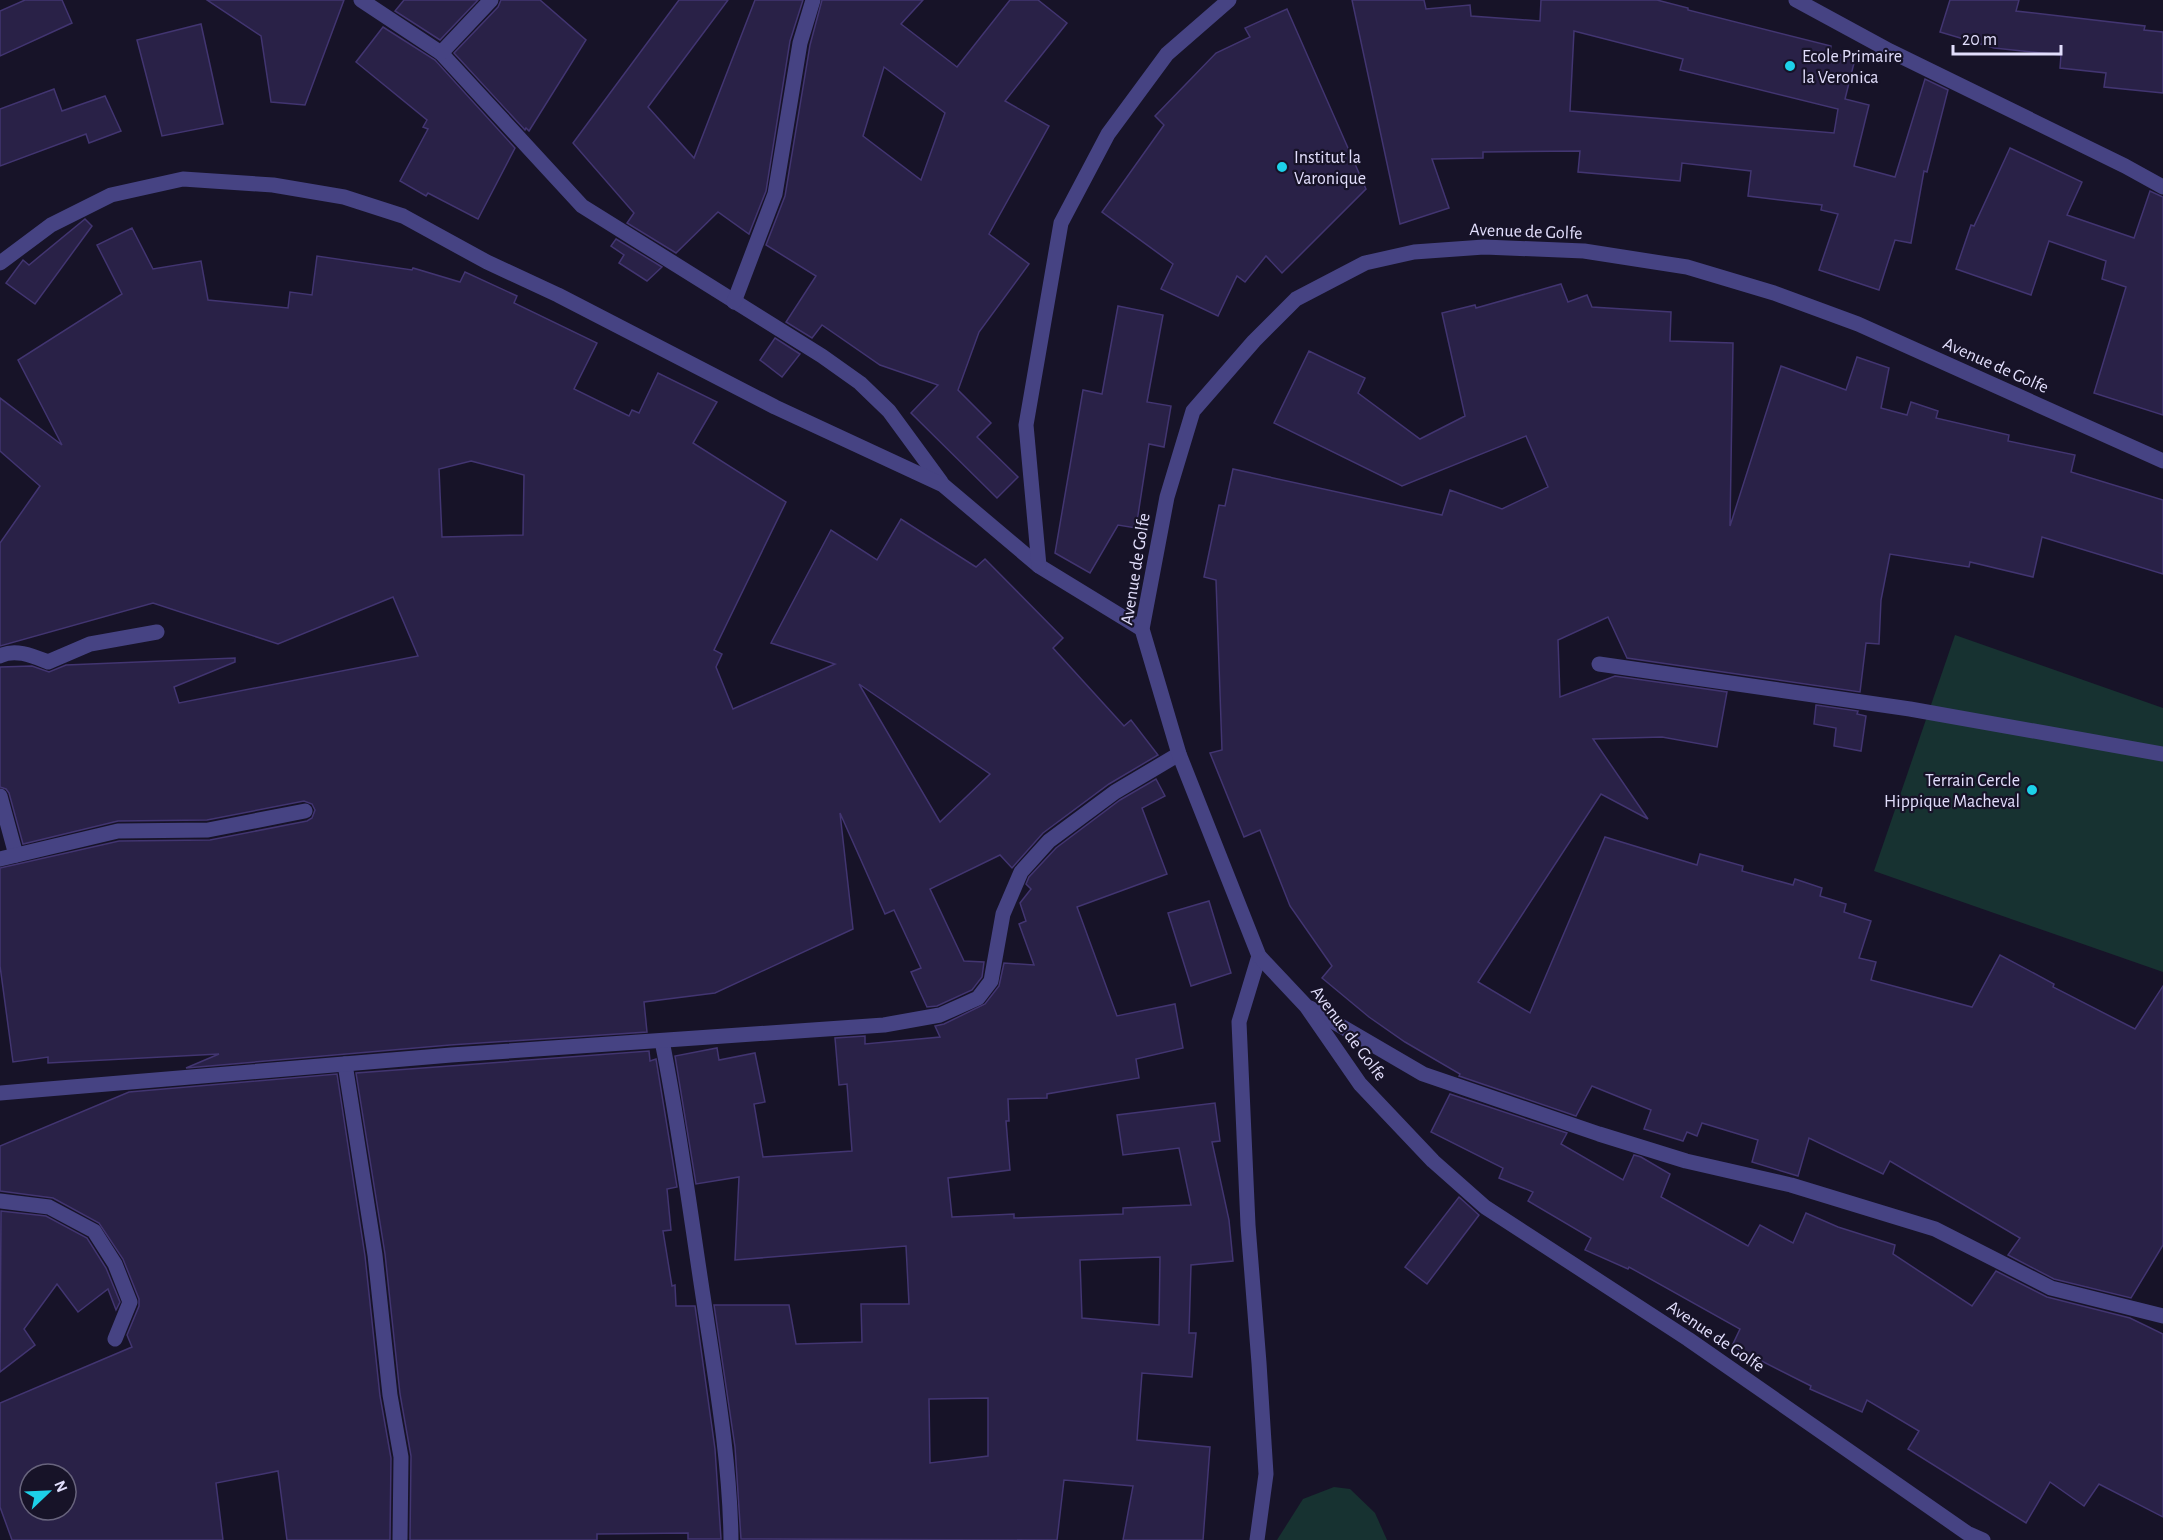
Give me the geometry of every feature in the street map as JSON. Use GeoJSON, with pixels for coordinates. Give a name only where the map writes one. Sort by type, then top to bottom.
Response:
{"type":"FeatureCollection","features":[{"type":"Feature","properties":{"kind":"street"},"geometry":{"type":"LineString","coordinates":[[361,0],[441,53],[582,206],[822,356],[861,383],[889,411],[943,485],[1039,566],[1142,630]]}},
{"type":"Feature","properties":{"kind":"street"},"geometry":{"type":"LineString","coordinates":[[441,53],[491,0]]}},
{"type":"Feature","properties":{"kind":"street"},"geometry":{"type":"LineString","coordinates":[[734,302],[775,194],[800,44],[813,0]]}},
{"type":"Feature","properties":{"kind":"street"},"geometry":{"type":"LineString","coordinates":[[1039,566],[1026,425],[1061,223],[1108,134],[1167,54],[1229,0]]}},
{"type":"Feature","properties":{"kind":"street"},"geometry":{"type":"LineString","coordinates":[[1796,0],[1890,51],[2125,166],[2163,187]]}},
{"type":"Feature","properties":{"kind":"street"},"geometry":{"type":"LineString","coordinates":[[0,263],[51,225],[111,195],[183,179],[273,185],[344,197],[403,216],[488,262],[558,295],[775,407],[943,485]]}},
{"type":"Feature","properties":{"kind":"street","name":"Avenue de Golfe"},"geometry":{"type":"LineString","coordinates":[[1983,1540],[1967,1533],[1688,1339],[1485,1208],[1433,1161],[1360,1084],[1306,1006],[1259,956],[1179,754],[1142,630],[1167,497],[1193,411],[1254,340],[1296,299],[1365,263],[1414,252],[1484,248],[1584,251],[1687,267],[1774,293],[1858,324],[2163,461]]}},
{"type":"Feature","properties":{"kind":"street"},"geometry":{"type":"LineString","coordinates":[[0,656],[7,652],[24,653],[48,662],[90,644],[157,632]]}},
{"type":"Feature","properties":{"kind":"street"},"geometry":{"type":"LineString","coordinates":[[1599,664],[1910,709],[2163,754]]}},
{"type":"Feature","properties":{"kind":"street"},"geometry":{"type":"LineString","coordinates":[[0,1093],[451,1054],[884,1025],[940,1016],[978,998],[991,981],[1003,914],[1021,872],[1049,841],[1115,792],[1179,754]]}},
{"type":"Feature","properties":{"kind":"street"},"geometry":{"type":"LineString","coordinates":[[0,796],[16,855]]}},
{"type":"Feature","properties":{"kind":"street"},"geometry":{"type":"LineString","coordinates":[[0,859],[118,831],[207,830],[305,811]]}},
{"type":"Feature","properties":{"kind":"street"},"geometry":{"type":"LineString","coordinates":[[1257,1540],[1266,1474],[1248,1225],[1239,1022],[1259,956]]}},
{"type":"Feature","properties":{"kind":"street"},"geometry":{"type":"LineString","coordinates":[[1306,1006],[1423,1074],[1686,1161],[1791,1185],[1935,1229],[2051,1288],[2163,1317]]}},
{"type":"Feature","properties":{"kind":"street"},"geometry":{"type":"LineString","coordinates":[[662,1041],[672,1089],[710,1346],[730,1504],[731,1540]]}},
{"type":"Feature","properties":{"kind":"street"},"geometry":{"type":"LineString","coordinates":[[345,1064],[375,1255],[390,1395],[401,1457],[400,1540]]}},
{"type":"Feature","properties":{"kind":"street"},"geometry":{"type":"LineString","coordinates":[[0,1201],[49,1207],[94,1231],[115,1264],[130,1302],[115,1339]]}},
{"type":"Feature","properties":{"kind":"green space","name":"Terrain Cercle Hippique Macheval"},"geometry":{"type":"Polygon","coordinates":[[[1955,635],[2163,708],[2163,972],[1874,871],[1955,635]]]}},
{"type":"Feature","properties":{"kind":"green space"},"geometry":{"type":"Polygon","coordinates":[[[1334,1487],[1350,1489],[1375,1513],[1387,1540],[1277,1540],[1303,1499],[1334,1487]]]}},
{"type":"Feature","properties":{"kind":"building"},"geometry":{"type":"Polygon","coordinates":[[[25,0],[62,0],[72,23],[0,56],[0,11],[25,0]]]}},
{"type":"Feature","properties":{"kind":"building"},"geometry":{"type":"Polygon","coordinates":[[[207,0],[344,0],[305,105],[271,102],[261,36],[207,0]]]}},
{"type":"Feature","properties":{"kind":"building"},"geometry":{"type":"Polygon","coordinates":[[[404,0],[478,0],[440,40],[395,11],[404,0]]]}},
{"type":"Feature","properties":{"kind":"building"},"geometry":{"type":"Polygon","coordinates":[[[501,0],[540,0],[586,40],[529,131],[526,128],[525,130],[454,53],[498,7],[501,0]]]}},
{"type":"Feature","properties":{"kind":"building"},"geometry":{"type":"Polygon","coordinates":[[[679,0],[728,0],[648,107],[694,158],[755,0],[803,0],[790,41],[766,191],[749,234],[718,212],[676,253],[627,223],[634,213],[573,143],[679,0]]]}},
{"type":"Feature","properties":{"kind":"building"},"geometry":{"type":"Polygon","coordinates":[[[822,0],[923,0],[901,24],[957,67],[1010,0],[1038,0],[1067,23],[1005,101],[1049,126],[989,234],[1029,264],[979,332],[958,390],[991,423],[977,437],[1018,477],[997,498],[911,413],[938,385],[880,365],[822,325],[812,338],[786,322],[816,276],[766,245],[785,196],[810,45],[822,0]],[[884,67],[863,136],[921,180],[945,113],[884,67]]]}},
{"type":"Feature","properties":{"kind":"building"},"geometry":{"type":"Polygon","coordinates":[[[1352,0],[1424,0],[1426,9],[1470,5],[1471,16],[1540,21],[1541,0],[1657,0],[1831,46],[1830,52],[1855,59],[1845,99],[1869,105],[1854,166],[1895,177],[1925,79],[1948,90],[1927,172],[1924,171],[1911,243],[1895,240],[1879,290],[1819,270],[1838,214],[1821,210],[1822,205],[1748,196],[1751,171],[1682,163],[1680,181],[1578,172],[1580,151],[1483,152],[1483,158],[1432,159],[1449,208],[1400,224],[1352,0]],[[1574,31],[1570,111],[1834,133],[1838,109],[1680,70],[1683,59],[1574,31]]]}},
{"type":"Feature","properties":{"kind":"building"},"geometry":{"type":"Polygon","coordinates":[[[1950,0],[2019,0],[2016,11],[2145,26],[2144,30],[2163,32],[2163,93],[2104,87],[2106,73],[2060,68],[2061,55],[1994,48],[1940,32],[1950,0]]]}},
{"type":"Feature","properties":{"kind":"building"},"geometry":{"type":"Polygon","coordinates":[[[1287,9],[1366,189],[1282,273],[1266,256],[1245,282],[1237,276],[1218,316],[1161,289],[1173,264],[1102,212],[1164,125],[1155,116],[1216,53],[1250,37],[1245,28],[1287,9]]]}},
{"type":"Feature","properties":{"kind":"building"},"geometry":{"type":"Polygon","coordinates":[[[201,24],[223,124],[162,136],[137,40],[201,24]]]}},
{"type":"Feature","properties":{"kind":"building"},"geometry":{"type":"Polygon","coordinates":[[[383,27],[435,60],[515,148],[478,219],[428,193],[426,196],[400,181],[428,129],[423,127],[427,120],[356,62],[383,27]]]}},
{"type":"Feature","properties":{"kind":"building"},"geometry":{"type":"Polygon","coordinates":[[[54,89],[62,111],[105,96],[121,131],[89,143],[86,134],[0,166],[0,109],[54,89]]]}},
{"type":"Feature","properties":{"kind":"building"},"geometry":{"type":"Polygon","coordinates":[[[2010,148],[2082,182],[2067,215],[2134,238],[2150,191],[2163,197],[2163,415],[2094,393],[2126,287],[2102,279],[2106,261],[2049,241],[2031,295],[1956,269],[1971,225],[1974,226],[2010,148]]]}},
{"type":"Feature","properties":{"kind":"building"},"geometry":{"type":"Polygon","coordinates":[[[85,219],[92,226],[35,304],[6,283],[23,260],[29,265],[85,219]]]}},
{"type":"Feature","properties":{"kind":"building"},"geometry":{"type":"Polygon","coordinates":[[[132,228],[153,269],[201,261],[208,300],[288,308],[290,292],[312,295],[317,256],[412,270],[413,268],[460,282],[465,272],[517,296],[514,303],[597,343],[574,389],[629,416],[632,410],[639,413],[658,373],[717,402],[693,443],[786,502],[714,650],[722,654],[716,667],[733,709],[835,664],[771,643],[831,530],[877,560],[901,519],[976,567],[985,559],[1063,638],[1053,648],[1124,726],[1131,720],[1158,755],[1109,784],[1043,833],[1012,868],[1000,855],[930,889],[964,961],[984,962],[982,977],[972,990],[937,1006],[927,1007],[911,972],[921,968],[894,910],[885,914],[840,813],[853,929],[715,993],[644,1002],[647,1032],[450,1045],[186,1068],[219,1054],[48,1063],[48,1057],[13,1062],[0,966],[0,868],[119,841],[210,840],[307,821],[312,818],[315,810],[312,804],[304,801],[207,820],[118,821],[23,844],[9,793],[0,787],[0,667],[32,666],[49,672],[66,665],[235,658],[235,662],[174,687],[179,703],[418,656],[393,597],[278,644],[153,603],[0,646],[0,543],[40,486],[0,451],[0,398],[62,445],[18,360],[122,294],[97,245],[132,228]],[[471,461],[439,469],[442,537],[523,535],[524,475],[471,461]],[[859,684],[940,822],[990,774],[859,684]]]}},
{"type":"Feature","properties":{"kind":"building"},"geometry":{"type":"Polygon","coordinates":[[[616,239],[662,267],[647,281],[619,263],[624,255],[611,246],[616,239]]]}},
{"type":"Feature","properties":{"kind":"building"},"geometry":{"type":"Polygon","coordinates":[[[1561,284],[1568,302],[1587,295],[1592,307],[1671,312],[1670,341],[1733,343],[1730,526],[1781,366],[1846,390],[1857,357],[1889,368],[1881,408],[1907,415],[1911,402],[1938,411],[1936,418],[2009,435],[2008,441],[2075,455],[2071,472],[2163,500],[2163,574],[2042,537],[2033,577],[1970,562],[1969,567],[1890,554],[1881,600],[1879,644],[1866,643],[1860,692],[1627,658],[1608,617],[1558,640],[1560,697],[1615,676],[1727,692],[1717,747],[1662,737],[1593,739],[1648,819],[1601,794],[1478,982],[1530,1013],[1605,837],[1697,865],[1700,854],[1743,866],[1742,871],[1793,885],[1795,879],[1822,888],[1820,896],[1846,904],[1844,912],[1871,921],[1859,958],[1876,962],[1871,980],[1972,1007],[2000,955],[2054,984],[2053,987],[2135,1029],[2163,986],[2163,1245],[2131,1298],[2054,1279],[2008,1255],[2020,1238],[1890,1161],[1883,1174],[1809,1138],[1798,1176],[1752,1162],[1758,1140],[1702,1123],[1697,1136],[1687,1132],[1683,1141],[1644,1129],[1651,1110],[1592,1086],[1576,1116],[1459,1076],[1460,1074],[1405,1042],[1369,1017],[1322,978],[1332,966],[1290,906],[1260,830],[1244,837],[1210,753],[1222,750],[1216,580],[1204,577],[1219,505],[1225,506],[1233,469],[1442,515],[1450,490],[1502,509],[1548,487],[1526,436],[1402,486],[1274,423],[1309,351],[1365,378],[1358,393],[1420,439],[1465,416],[1442,313],[1475,305],[1476,308],[1561,284]]]}},
{"type":"Feature","properties":{"kind":"building"},"geometry":{"type":"Polygon","coordinates":[[[1118,306],[1163,315],[1147,402],[1171,406],[1164,447],[1149,444],[1136,528],[1118,525],[1090,573],[1055,553],[1083,390],[1102,394],[1118,306]]]}},
{"type":"Feature","properties":{"kind":"building"},"geometry":{"type":"Polygon","coordinates":[[[775,338],[800,354],[782,377],[760,360],[775,338]]]}},
{"type":"Feature","properties":{"kind":"building"},"geometry":{"type":"Polygon","coordinates":[[[1816,705],[1858,711],[1857,714],[1866,716],[1861,751],[1834,746],[1836,728],[1814,724],[1816,705]]]}},
{"type":"Feature","properties":{"kind":"building"},"geometry":{"type":"Polygon","coordinates":[[[1156,779],[1165,796],[1142,808],[1167,874],[1077,907],[1117,1016],[1175,1004],[1183,1048],[1136,1059],[1139,1078],[1047,1094],[1047,1098],[1008,1099],[1009,1121],[1006,1121],[1010,1170],[948,1178],[952,1217],[1014,1214],[1014,1218],[1123,1214],[1123,1208],[1191,1205],[1179,1148],[1123,1155],[1117,1115],[1215,1103],[1220,1141],[1212,1142],[1229,1220],[1233,1261],[1191,1265],[1189,1333],[1196,1333],[1192,1377],[1142,1373],[1137,1440],[1210,1447],[1203,1540],[1123,1540],[1133,1486],[1064,1480],[1057,1540],[741,1539],[735,1447],[714,1305],[789,1305],[796,1344],[862,1342],[861,1304],[909,1304],[906,1246],[735,1260],[739,1177],[696,1184],[675,1056],[717,1048],[719,1060],[755,1053],[765,1102],[754,1104],[763,1157],[852,1151],[847,1084],[839,1085],[835,1038],[865,1036],[865,1044],[940,1037],[935,1026],[985,1004],[999,986],[1004,963],[1034,965],[1019,924],[1026,921],[1020,903],[1031,889],[1026,884],[1029,877],[1056,848],[1120,800],[1156,779]],[[1160,1257],[1080,1260],[1082,1318],[1159,1325],[1160,1257]],[[988,1398],[929,1399],[930,1463],[988,1456],[988,1398]]]}},
{"type":"Feature","properties":{"kind":"building"},"geometry":{"type":"Polygon","coordinates":[[[1209,901],[1231,973],[1191,986],[1168,913],[1209,901]]]}},
{"type":"Feature","properties":{"kind":"building"},"geometry":{"type":"Polygon","coordinates":[[[649,1051],[650,1061],[656,1059],[677,1187],[667,1189],[671,1230],[663,1231],[672,1286],[675,1285],[676,1306],[695,1306],[715,1449],[721,1539],[688,1539],[688,1533],[597,1534],[597,1540],[410,1540],[411,1456],[400,1394],[385,1254],[356,1073],[649,1051]]]}},
{"type":"Feature","properties":{"kind":"building"},"geometry":{"type":"Polygon","coordinates":[[[337,1074],[365,1256],[380,1396],[391,1458],[390,1540],[287,1540],[278,1471],[216,1483],[223,1540],[12,1540],[0,1507],[0,1403],[132,1347],[127,1335],[139,1306],[139,1299],[123,1259],[99,1223],[53,1198],[0,1191],[0,1146],[129,1092],[337,1074]]]}},
{"type":"Feature","properties":{"kind":"building"},"geometry":{"type":"Polygon","coordinates":[[[1450,1094],[1567,1133],[1561,1144],[1623,1180],[1634,1155],[1641,1157],[1670,1174],[1661,1197],[1748,1246],[1760,1225],[1793,1243],[1806,1213],[1838,1227],[1895,1245],[1893,1254],[1972,1306],[1996,1271],[2047,1297],[2130,1318],[2163,1334],[2163,1517],[2099,1484],[2084,1506],[2050,1482],[2026,1523],[1908,1449],[1919,1431],[1867,1400],[1862,1412],[1810,1389],[1811,1386],[1732,1346],[1740,1329],[1629,1267],[1628,1269],[1585,1250],[1591,1238],[1528,1201],[1533,1192],[1499,1178],[1503,1168],[1431,1132],[1450,1094]]]}},
{"type":"Feature","properties":{"kind":"building"},"geometry":{"type":"Polygon","coordinates":[[[1459,1197],[1479,1215],[1427,1284],[1405,1267],[1459,1197]]]}},
{"type":"Feature","properties":{"kind":"building"},"geometry":{"type":"Polygon","coordinates":[[[1,1211],[46,1216],[87,1238],[106,1268],[120,1302],[116,1310],[108,1289],[78,1312],[57,1284],[24,1329],[35,1345],[0,1372],[1,1211]]]}},
{"type":"Feature","properties":{"kind":"place","name":"Ecole Primaire la Veronica"},"geometry":{"type":"Point","coordinates":[1790,66]}},
{"type":"Feature","properties":{"kind":"place","name":"Institut la Varonique"},"geometry":{"type":"Point","coordinates":[1282,167]}},
{"type":"Feature","properties":{"kind":"place","name":"Terrain Cercle Hippique Macheval"},"geometry":{"type":"Point","coordinates":[2032,790]}}]}
